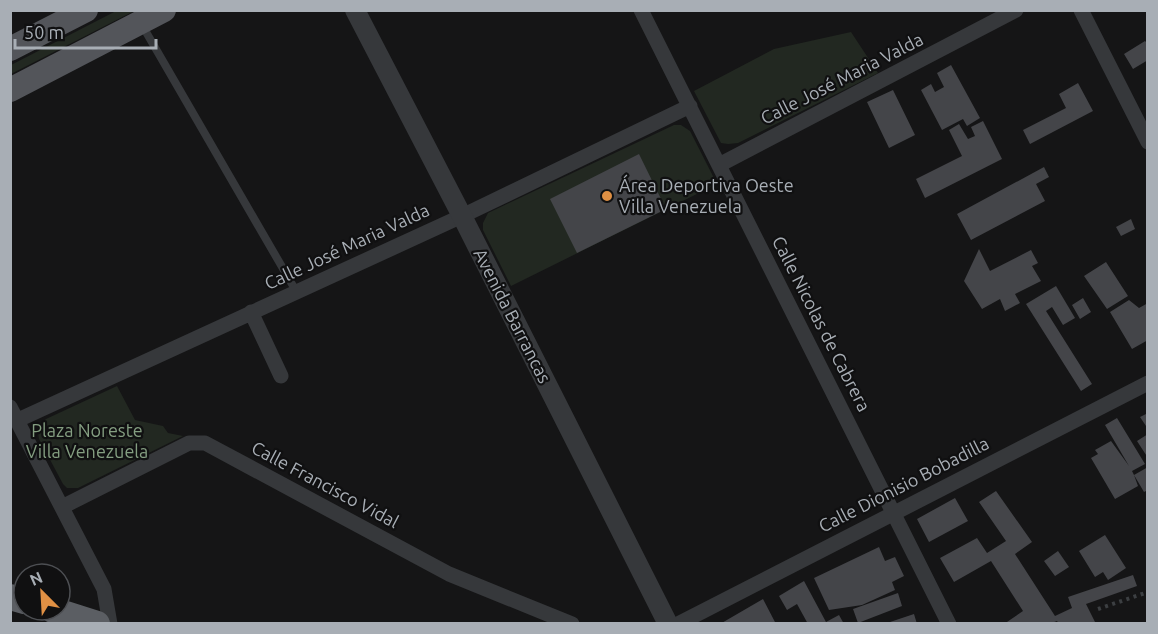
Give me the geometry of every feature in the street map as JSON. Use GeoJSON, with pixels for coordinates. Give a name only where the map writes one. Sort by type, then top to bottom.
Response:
{"type":"FeatureCollection","features":[{"type":"Feature","properties":{"kind":"highway"},"geometry":{"type":"LineString","coordinates":[[72,616],[96,624]]}},
{"type":"Feature","properties":{"kind":"main road"},"geometry":{"type":"LineString","coordinates":[[11,47],[86,10]]}},
{"type":"Feature","properties":{"kind":"main road"},"geometry":{"type":"LineString","coordinates":[[10,90],[164,10]]}},
{"type":"Feature","properties":{"kind":"street","name":"Avenida Barrancas"},"geometry":{"type":"LineString","coordinates":[[355,10],[668,624]]}},
{"type":"Feature","properties":{"kind":"street","name":"Calle Nicolas de Cabrera"},"geometry":{"type":"LineString","coordinates":[[641,10],[949,624]]}},
{"type":"Feature","properties":{"kind":"street","name":"Calle José Maria Valda"},"geometry":{"type":"LineString","coordinates":[[719,165],[1016,10]]}},
{"type":"Feature","properties":{"kind":"street"},"geometry":{"type":"LineString","coordinates":[[1081,10],[1148,142]]}},
{"type":"Feature","properties":{"kind":"street","name":"Calle José Maria Valda"},"geometry":{"type":"LineString","coordinates":[[14,413],[251,312],[462,216],[690,106]]}},
{"type":"Feature","properties":{"kind":"street"},"geometry":{"type":"LineString","coordinates":[[251,312],[281,376]]}},
{"type":"Feature","properties":{"kind":"street","name":"Calle Dionisio Bobadilla"},"geometry":{"type":"LineString","coordinates":[[678,624],[1148,382]]}},
{"type":"Feature","properties":{"kind":"street"},"geometry":{"type":"LineString","coordinates":[[14,413],[104,589],[110,624]]}},
{"type":"Feature","properties":{"kind":"street","name":"Calle Francisco Vidal"},"geometry":{"type":"LineString","coordinates":[[62,507],[189,442],[206,443],[448,574],[572,624]]}},
{"type":"Feature","properties":{"kind":"lane"},"geometry":{"type":"LineString","coordinates":[[141,23],[296,291]]}},
{"type":"Feature","properties":{"kind":"path"},"geometry":{"type":"LineString","coordinates":[[1098,609],[1148,592]]}},
{"type":"Feature","properties":{"kind":"green space"},"geometry":{"type":"Polygon","coordinates":[[[118,10],[134,11],[11,74],[11,65],[118,10]]]}},
{"type":"Feature","properties":{"kind":"green space"},"geometry":{"type":"Polygon","coordinates":[[[851,32],[878,73],[738,143],[721,143],[694,91],[774,49],[851,32]]]}},
{"type":"Feature","properties":{"kind":"green space","name":"Área Deportiva Oeste Villa Venezuela"},"geometry":{"type":"Polygon","coordinates":[[[674,125],[681,125],[690,131],[717,184],[511,286],[483,230],[483,223],[488,213],[674,125]]]}},
{"type":"Feature","properties":{"kind":"green space","name":"Plaza Noreste Villa Venezuela"},"geometry":{"type":"Polygon","coordinates":[[[117,386],[135,420],[163,426],[168,433],[183,436],[78,488],[67,488],[39,439],[38,430],[46,419],[117,386]]]}},
{"type":"Feature","properties":{"kind":"building"},"geometry":{"type":"Polygon","coordinates":[[[1145,41],[1148,44],[1148,60],[1133,69],[1124,54],[1145,41]]]}},
{"type":"Feature","properties":{"kind":"building"},"geometry":{"type":"Polygon","coordinates":[[[951,65],[980,118],[967,126],[963,119],[942,130],[921,90],[931,84],[935,92],[944,87],[937,73],[951,65]]]}},
{"type":"Feature","properties":{"kind":"building"},"geometry":{"type":"Polygon","coordinates":[[[1078,83],[1093,111],[1030,144],[1023,130],[1066,108],[1059,94],[1078,83]]]}},
{"type":"Feature","properties":{"kind":"building"},"geometry":{"type":"Polygon","coordinates":[[[893,90],[915,135],[889,148],[867,102],[893,90]]]}},
{"type":"Feature","properties":{"kind":"building"},"geometry":{"type":"Polygon","coordinates":[[[983,121],[1002,159],[925,198],[916,179],[962,156],[949,130],[959,124],[968,139],[975,136],[971,127],[983,121]]]}},
{"type":"Feature","properties":{"kind":"building"},"geometry":{"type":"Polygon","coordinates":[[[639,154],[666,209],[577,253],[550,199],[639,154]]]}},
{"type":"Feature","properties":{"kind":"building"},"geometry":{"type":"Polygon","coordinates":[[[1044,167],[1049,177],[1036,184],[1045,201],[971,240],[957,214],[1044,167]]]}},
{"type":"Feature","properties":{"kind":"building"},"geometry":{"type":"Polygon","coordinates":[[[1131,219],[1135,229],[1121,236],[1116,227],[1131,219]]]}},
{"type":"Feature","properties":{"kind":"building"},"geometry":{"type":"Polygon","coordinates":[[[979,249],[990,271],[1031,250],[1038,263],[1032,266],[1041,281],[1015,294],[1020,303],[1005,311],[1000,299],[982,309],[964,281],[979,249]]]}},
{"type":"Feature","properties":{"kind":"building"},"geometry":{"type":"Polygon","coordinates":[[[1106,262],[1128,296],[1107,309],[1084,276],[1106,262]]]}},
{"type":"Feature","properties":{"kind":"building"},"geometry":{"type":"Polygon","coordinates":[[[1056,286],[1075,318],[1063,325],[1052,307],[1046,311],[1092,384],[1081,391],[1026,304],[1056,286]]]}},
{"type":"Feature","properties":{"kind":"building"},"geometry":{"type":"Polygon","coordinates":[[[1083,298],[1091,312],[1080,319],[1072,305],[1083,298]]]}},
{"type":"Feature","properties":{"kind":"building"},"geometry":{"type":"Polygon","coordinates":[[[1129,300],[1139,308],[1148,303],[1148,340],[1132,349],[1110,312],[1129,300]]]}},
{"type":"Feature","properties":{"kind":"building"},"geometry":{"type":"Polygon","coordinates":[[[1148,413],[1148,429],[1140,417],[1148,413]]]}},
{"type":"Feature","properties":{"kind":"building"},"geometry":{"type":"Polygon","coordinates":[[[1117,418],[1145,464],[1132,471],[1138,486],[1115,499],[1091,458],[1098,454],[1095,450],[1111,441],[1129,466],[1105,425],[1117,418]]]}},
{"type":"Feature","properties":{"kind":"building"},"geometry":{"type":"Polygon","coordinates":[[[1148,434],[1148,458],[1137,441],[1148,434]]]}},
{"type":"Feature","properties":{"kind":"building"},"geometry":{"type":"Polygon","coordinates":[[[1148,467],[1148,490],[1144,492],[1134,475],[1148,467]]]}},
{"type":"Feature","properties":{"kind":"building"},"geometry":{"type":"Polygon","coordinates":[[[996,491],[1032,542],[1015,554],[1055,616],[1072,608],[1068,597],[1133,575],[1137,586],[1086,604],[1096,624],[1059,624],[1057,621],[1049,624],[1004,624],[1023,611],[991,561],[954,582],[940,558],[977,538],[987,553],[1006,541],[979,502],[996,491]]]}},
{"type":"Feature","properties":{"kind":"building"},"geometry":{"type":"Polygon","coordinates":[[[955,498],[968,521],[929,542],[917,519],[955,498]]]}},
{"type":"Feature","properties":{"kind":"building"},"geometry":{"type":"Polygon","coordinates":[[[1105,535],[1126,568],[1108,580],[1103,572],[1095,577],[1079,551],[1105,535]]]}},
{"type":"Feature","properties":{"kind":"building"},"geometry":{"type":"Polygon","coordinates":[[[879,547],[885,561],[895,557],[904,576],[892,582],[895,590],[862,605],[829,610],[814,578],[879,547]]]}},
{"type":"Feature","properties":{"kind":"building"},"geometry":{"type":"Polygon","coordinates":[[[1058,551],[1069,567],[1055,576],[1044,561],[1058,551]]]}},
{"type":"Feature","properties":{"kind":"building"},"geometry":{"type":"Polygon","coordinates":[[[804,581],[826,622],[839,615],[844,624],[808,624],[797,604],[787,610],[779,596],[804,581]]]}},
{"type":"Feature","properties":{"kind":"building"},"geometry":{"type":"Polygon","coordinates":[[[898,593],[902,606],[858,623],[853,609],[898,593]]]}},
{"type":"Feature","properties":{"kind":"building"},"geometry":{"type":"Polygon","coordinates":[[[763,599],[776,624],[720,624],[763,599]]]}},
{"type":"Feature","properties":{"kind":"building"},"geometry":{"type":"Polygon","coordinates":[[[914,614],[917,624],[887,624],[887,623],[914,614]]]}},
{"type":"Feature","properties":{"kind":"place","name":"Área Deportiva Oeste Villa Venezuela"},"geometry":{"type":"Point","coordinates":[607,196]}}]}
